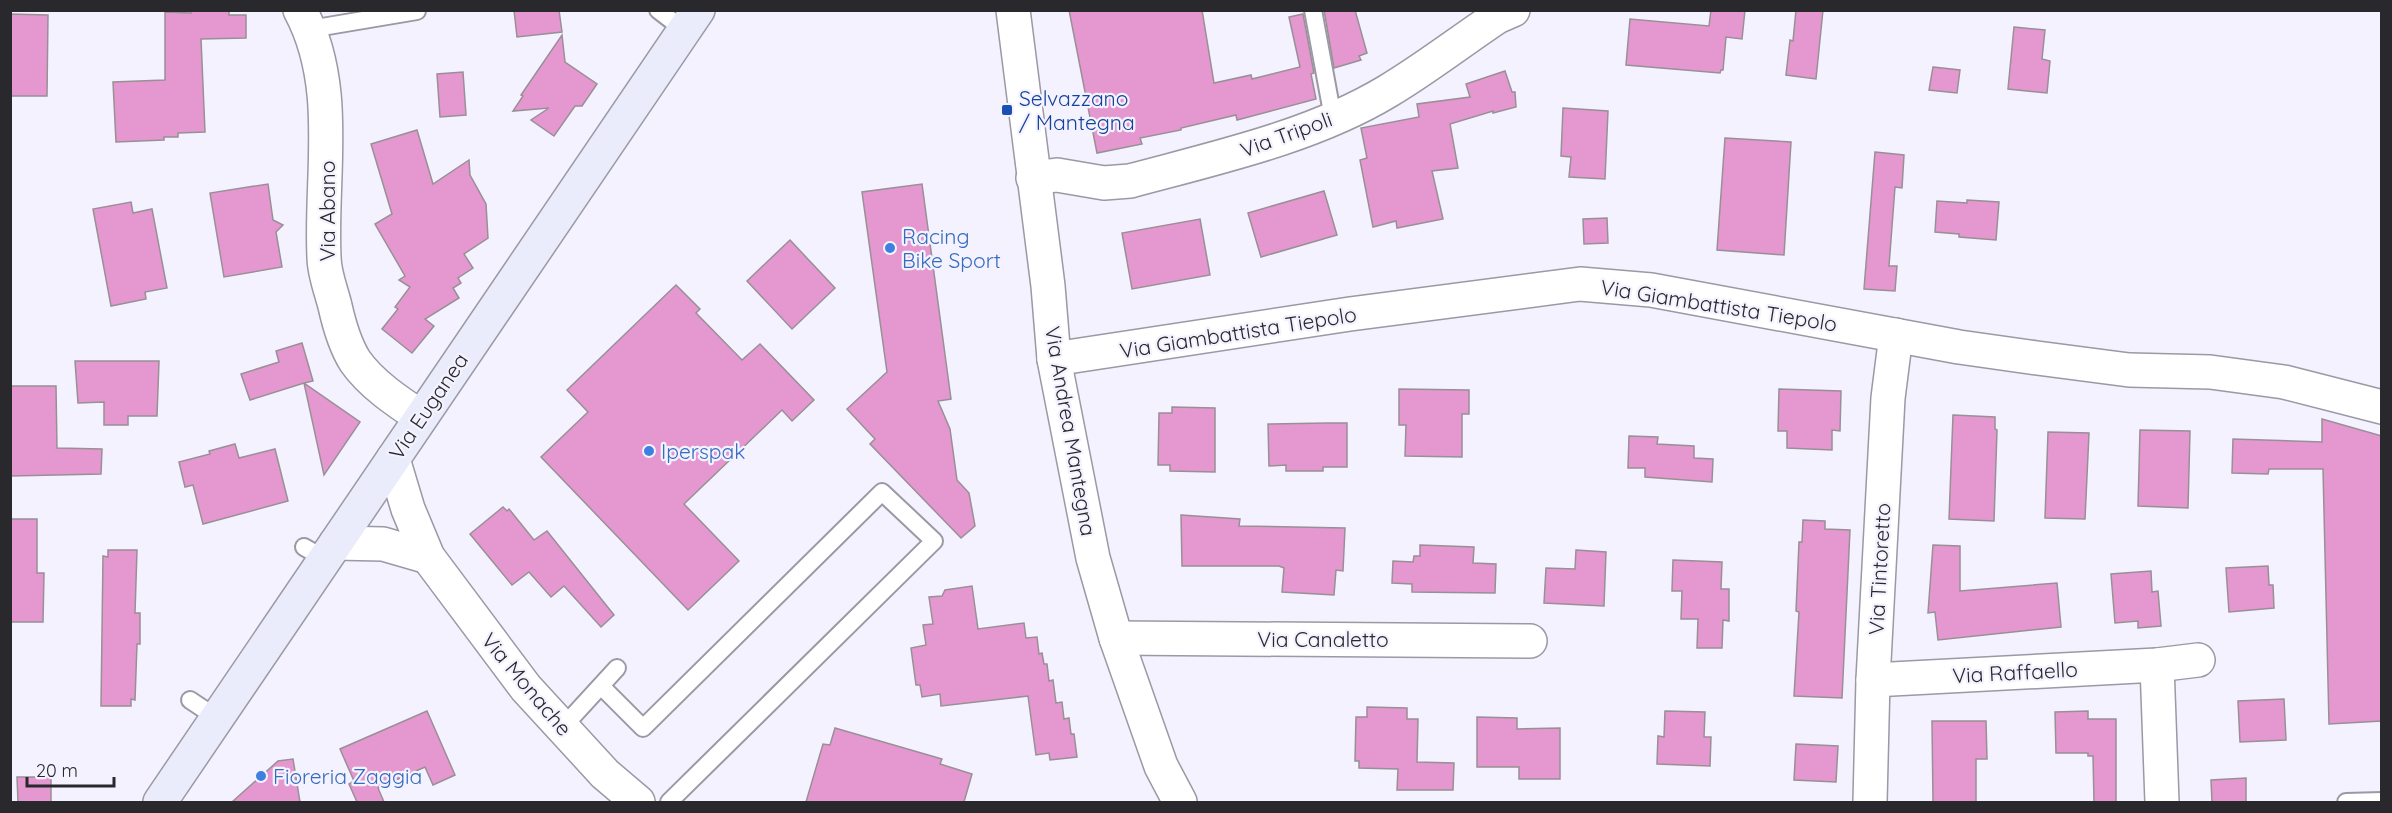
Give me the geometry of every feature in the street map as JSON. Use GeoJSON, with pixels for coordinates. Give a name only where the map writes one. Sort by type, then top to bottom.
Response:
{"type":"FeatureCollection","features":[{"type":"Feature","properties":{"kind":"street","name":"Via Andrea Mantegna"},"geometry":{"type":"LineString","coordinates":[[1013,10],[1048,286],[1054,359],[1093,558],[1116,638],[1161,766],[1180,802]]}},
{"type":"Feature","properties":{"kind":"street","name":"Via Tripoli"},"geometry":{"type":"LineString","coordinates":[[1033,178],[1057,175],[1104,183],[1130,181],[1282,138],[1333,118],[1387,92],[1497,17],[1513,10]]}},
{"type":"Feature","properties":{"kind":"street","name":"Via Abano"},"geometry":{"type":"LineString","coordinates":[[305,20],[321,64],[327,153],[324,259],[340,327],[355,361],[380,387],[421,417]]}},
{"type":"Feature","properties":{"kind":"street","name":"Via Euganea"},"geometry":{"type":"LineString","coordinates":[[160,802],[217,718],[322,550],[393,459],[691,20]]}},
{"type":"Feature","properties":{"kind":"street","name":"Via Giambattista Tiepolo"},"geometry":{"type":"LineString","coordinates":[[1054,359],[1350,314],[1580,284],[1651,290],[1959,347],[2129,370],[2210,372],[2284,382],[2382,407]]}},
{"type":"Feature","properties":{"kind":"street","name":"Via Tintoretto"},"geometry":{"type":"LineString","coordinates":[[1870,802],[1873,680],[1888,398],[1896,335]]}},
{"type":"Feature","properties":{"kind":"street","name":"Via Monache"},"geometry":{"type":"LineString","coordinates":[[393,459],[408,509],[428,557],[526,688],[605,774],[638,802]]}},
{"type":"Feature","properties":{"kind":"street"},"geometry":{"type":"LineString","coordinates":[[322,550],[383,544],[428,557]]}},
{"type":"Feature","properties":{"kind":"street","name":"Via Canaletto"},"geometry":{"type":"LineString","coordinates":[[1116,638],[1530,641]]}},
{"type":"Feature","properties":{"kind":"street","name":"Via Raffaello"},"geometry":{"type":"LineString","coordinates":[[1873,680],[2157,665],[2198,660]]}},
{"type":"Feature","properties":{"kind":"street"},"geometry":{"type":"LineString","coordinates":[[2157,665],[2162,802]]}},
{"type":"Feature","properties":{"kind":"lane"},"geometry":{"type":"LineString","coordinates":[[658,10],[691,20]]}},
{"type":"Feature","properties":{"kind":"lane"},"geometry":{"type":"LineString","coordinates":[[1313,10],[1333,118]]}},
{"type":"Feature","properties":{"kind":"lane"},"geometry":{"type":"LineString","coordinates":[[305,20],[417,11]]}},
{"type":"Feature","properties":{"kind":"lane"},"geometry":{"type":"LineString","coordinates":[[602,686],[643,728],[882,492],[934,542],[669,802]]}},
{"type":"Feature","properties":{"kind":"lane"},"geometry":{"type":"LineString","coordinates":[[562,728],[617,668]]}},
{"type":"Feature","properties":{"kind":"lane"},"geometry":{"type":"LineString","coordinates":[[190,700],[217,718]]}},
{"type":"Feature","properties":{"kind":"lane"},"geometry":{"type":"LineString","coordinates":[[2346,802],[2382,801]]}},
{"type":"Feature","properties":{"kind":"building"},"geometry":{"type":"Polygon","coordinates":[[[191,10],[229,10],[229,15],[246,15],[246,38],[201,39],[205,132],[178,133],[178,137],[164,137],[164,140],[116,142],[113,82],[165,80],[165,12],[191,13],[191,10]]]}},
{"type":"Feature","properties":{"kind":"building"},"geometry":{"type":"Polygon","coordinates":[[[514,10],[559,10],[562,32],[517,37],[514,10]]]}},
{"type":"Feature","properties":{"kind":"building"},"geometry":{"type":"Polygon","coordinates":[[[1069,10],[1202,10],[1214,83],[1251,75],[1252,79],[1300,67],[1289,17],[1303,14],[1314,73],[1311,74],[1316,99],[1237,120],[1236,115],[1140,138],[1142,144],[1097,153],[1069,10]]]}},
{"type":"Feature","properties":{"kind":"building"},"geometry":{"type":"Polygon","coordinates":[[[1324,10],[1355,10],[1367,53],[1359,56],[1361,60],[1334,68],[1324,10]]]}},
{"type":"Feature","properties":{"kind":"building"},"geometry":{"type":"Polygon","coordinates":[[[1711,10],[1745,10],[1742,39],[1726,37],[1723,70],[1720,73],[1626,65],[1630,19],[1709,26],[1711,10]]]}},
{"type":"Feature","properties":{"kind":"building"},"geometry":{"type":"Polygon","coordinates":[[[1796,10],[1823,10],[1816,79],[1786,75],[1796,10]]]}},
{"type":"Feature","properties":{"kind":"building"},"geometry":{"type":"Polygon","coordinates":[[[10,14],[48,15],[47,96],[10,96],[10,14]]]}},
{"type":"Feature","properties":{"kind":"building"},"geometry":{"type":"Polygon","coordinates":[[[2014,27],[2045,30],[2042,59],[2050,61],[2047,93],[2008,89],[2014,27]]]}},
{"type":"Feature","properties":{"kind":"building"},"geometry":{"type":"Polygon","coordinates":[[[562,35],[565,62],[597,84],[582,106],[575,106],[554,136],[531,120],[549,108],[513,111],[523,96],[521,95],[562,35]]]}},
{"type":"Feature","properties":{"kind":"building"},"geometry":{"type":"Polygon","coordinates":[[[1933,67],[1960,70],[1957,93],[1929,90],[1933,67]]]}},
{"type":"Feature","properties":{"kind":"building"},"geometry":{"type":"Polygon","coordinates":[[[1505,71],[1512,92],[1515,92],[1516,107],[1493,113],[1493,111],[1450,124],[1458,168],[1432,171],[1443,219],[1397,228],[1396,221],[1373,227],[1360,160],[1367,158],[1361,128],[1419,117],[1417,104],[1470,97],[1466,84],[1505,71]]]}},
{"type":"Feature","properties":{"kind":"building"},"geometry":{"type":"Polygon","coordinates":[[[463,72],[466,115],[440,117],[437,74],[463,72]]]}},
{"type":"Feature","properties":{"kind":"building"},"geometry":{"type":"Polygon","coordinates":[[[1563,108],[1608,111],[1605,179],[1569,177],[1571,157],[1561,156],[1563,108]]]}},
{"type":"Feature","properties":{"kind":"building"},"geometry":{"type":"Polygon","coordinates":[[[417,130],[433,184],[469,160],[470,175],[486,204],[488,238],[464,254],[473,268],[458,278],[461,283],[453,288],[459,298],[425,319],[434,326],[412,353],[382,329],[398,309],[395,307],[410,287],[399,280],[405,276],[375,224],[392,214],[371,144],[417,130]]]}},
{"type":"Feature","properties":{"kind":"building"},"geometry":{"type":"Polygon","coordinates":[[[1725,138],[1791,142],[1784,255],[1717,250],[1725,138]]]}},
{"type":"Feature","properties":{"kind":"building"},"geometry":{"type":"Polygon","coordinates":[[[1875,152],[1904,155],[1902,188],[1895,187],[1889,266],[1897,266],[1895,291],[1864,289],[1875,152]]]}},
{"type":"Feature","properties":{"kind":"building"},"geometry":{"type":"Polygon","coordinates":[[[268,184],[273,220],[283,225],[276,232],[282,267],[224,277],[210,193],[268,184]]]}},
{"type":"Feature","properties":{"kind":"building"},"geometry":{"type":"Polygon","coordinates":[[[922,184],[951,399],[938,401],[950,429],[957,480],[969,493],[975,526],[961,538],[870,444],[875,439],[847,409],[887,372],[862,192],[922,184]]]}},
{"type":"Feature","properties":{"kind":"building"},"geometry":{"type":"Polygon","coordinates":[[[1324,191],[1337,235],[1261,257],[1248,213],[1324,191]]]}},
{"type":"Feature","properties":{"kind":"building"},"geometry":{"type":"Polygon","coordinates":[[[1967,200],[1999,202],[1996,240],[1959,237],[1959,234],[1935,232],[1937,201],[1967,203],[1967,200]]]}},
{"type":"Feature","properties":{"kind":"building"},"geometry":{"type":"Polygon","coordinates":[[[131,202],[133,213],[152,209],[167,288],[145,292],[146,299],[111,306],[93,209],[131,202]]]}},
{"type":"Feature","properties":{"kind":"building"},"geometry":{"type":"Polygon","coordinates":[[[1607,218],[1608,243],[1584,244],[1583,219],[1607,218]]]}},
{"type":"Feature","properties":{"kind":"building"},"geometry":{"type":"Polygon","coordinates":[[[1200,219],[1210,275],[1132,289],[1122,233],[1200,219]]]}},
{"type":"Feature","properties":{"kind":"building"},"geometry":{"type":"Polygon","coordinates":[[[790,240],[835,288],[792,329],[747,281],[790,240]]]}},
{"type":"Feature","properties":{"kind":"building"},"geometry":{"type":"Polygon","coordinates":[[[676,285],[700,309],[696,313],[742,360],[760,344],[814,400],[792,421],[782,410],[684,504],[739,561],[688,610],[541,457],[588,412],[567,390],[676,285]]]}},
{"type":"Feature","properties":{"kind":"building"},"geometry":{"type":"Polygon","coordinates":[[[302,343],[313,381],[250,400],[241,374],[279,362],[276,351],[302,343]]]}},
{"type":"Feature","properties":{"kind":"building"},"geometry":{"type":"Polygon","coordinates":[[[75,361],[159,361],[157,416],[128,416],[128,425],[104,425],[104,402],[78,403],[75,361]]]}},
{"type":"Feature","properties":{"kind":"building"},"geometry":{"type":"Polygon","coordinates":[[[304,383],[360,422],[324,475],[304,383]]]}},
{"type":"Feature","properties":{"kind":"building"},"geometry":{"type":"Polygon","coordinates":[[[10,386],[56,386],[57,448],[102,449],[101,474],[11,476],[10,386]]]}},
{"type":"Feature","properties":{"kind":"building"},"geometry":{"type":"Polygon","coordinates":[[[1399,389],[1469,390],[1469,414],[1462,414],[1462,457],[1405,456],[1406,425],[1399,425],[1399,389]]]}},
{"type":"Feature","properties":{"kind":"building"},"geometry":{"type":"Polygon","coordinates":[[[1779,389],[1841,391],[1840,431],[1832,430],[1832,450],[1787,448],[1787,431],[1778,431],[1779,389]]]}},
{"type":"Feature","properties":{"kind":"building"},"geometry":{"type":"Polygon","coordinates":[[[1172,407],[1215,408],[1215,472],[1170,471],[1170,465],[1158,465],[1159,413],[1172,413],[1172,407]]]}},
{"type":"Feature","properties":{"kind":"building"},"geometry":{"type":"Polygon","coordinates":[[[1953,415],[1995,417],[1995,429],[1997,430],[1994,521],[1949,519],[1953,415]]]}},
{"type":"Feature","properties":{"kind":"building"},"geometry":{"type":"Polygon","coordinates":[[[2322,419],[2382,436],[2382,721],[2329,724],[2323,469],[2269,469],[2268,474],[2232,473],[2233,439],[2322,442],[2322,419]]]}},
{"type":"Feature","properties":{"kind":"building"},"geometry":{"type":"Polygon","coordinates":[[[1347,423],[1347,467],[1323,467],[1323,471],[1286,471],[1286,465],[1269,466],[1268,424],[1347,423]]]}},
{"type":"Feature","properties":{"kind":"building"},"geometry":{"type":"Polygon","coordinates":[[[2140,430],[2190,431],[2188,508],[2138,506],[2140,430]]]}},
{"type":"Feature","properties":{"kind":"building"},"geometry":{"type":"Polygon","coordinates":[[[2048,432],[2089,433],[2085,519],[2045,518],[2048,432]]]}},
{"type":"Feature","properties":{"kind":"building"},"geometry":{"type":"Polygon","coordinates":[[[1629,436],[1658,437],[1657,444],[1694,446],[1694,458],[1713,459],[1712,482],[1645,477],[1645,468],[1628,468],[1629,436]]]}},
{"type":"Feature","properties":{"kind":"building"},"geometry":{"type":"Polygon","coordinates":[[[235,444],[239,458],[275,449],[288,501],[203,524],[193,485],[185,487],[179,462],[210,454],[209,451],[235,444]]]}},
{"type":"Feature","properties":{"kind":"building"},"geometry":{"type":"Polygon","coordinates":[[[503,507],[507,511],[509,509],[534,540],[547,531],[614,615],[601,627],[564,586],[551,597],[529,572],[512,585],[470,534],[503,507]]]}},
{"type":"Feature","properties":{"kind":"building"},"geometry":{"type":"Polygon","coordinates":[[[1181,515],[1240,519],[1239,526],[1345,528],[1343,571],[1336,570],[1334,595],[1282,592],[1284,568],[1279,566],[1182,566],[1181,515]]]}},
{"type":"Feature","properties":{"kind":"building"},"geometry":{"type":"Polygon","coordinates":[[[10,519],[37,519],[37,573],[44,573],[43,622],[10,622],[10,519]]]}},
{"type":"Feature","properties":{"kind":"building"},"geometry":{"type":"Polygon","coordinates":[[[1803,520],[1825,521],[1825,529],[1850,530],[1842,698],[1794,696],[1799,612],[1796,611],[1799,542],[1802,542],[1803,520]]]}},
{"type":"Feature","properties":{"kind":"building"},"geometry":{"type":"Polygon","coordinates":[[[1420,545],[1474,547],[1473,563],[1496,564],[1495,593],[1412,592],[1412,584],[1392,583],[1393,561],[1413,562],[1414,556],[1420,556],[1420,545]]]}},
{"type":"Feature","properties":{"kind":"building"},"geometry":{"type":"Polygon","coordinates":[[[1933,545],[1960,546],[1960,591],[2057,583],[2061,627],[1938,640],[1935,612],[1928,613],[1933,545]]]}},
{"type":"Feature","properties":{"kind":"building"},"geometry":{"type":"Polygon","coordinates":[[[108,550],[137,550],[135,613],[140,613],[140,644],[137,644],[135,700],[131,699],[131,706],[101,706],[103,556],[108,557],[108,550]]]}},
{"type":"Feature","properties":{"kind":"building"},"geometry":{"type":"Polygon","coordinates":[[[1576,550],[1606,552],[1604,606],[1544,603],[1546,568],[1575,569],[1576,550]]]}},
{"type":"Feature","properties":{"kind":"building"},"geometry":{"type":"Polygon","coordinates":[[[1673,560],[1722,562],[1721,589],[1729,589],[1729,621],[1723,620],[1722,648],[1697,648],[1698,619],[1681,619],[1682,591],[1672,591],[1673,560]]]}},
{"type":"Feature","properties":{"kind":"building"},"geometry":{"type":"Polygon","coordinates":[[[2268,566],[2269,585],[2273,585],[2274,608],[2229,612],[2226,568],[2268,566]]]}},
{"type":"Feature","properties":{"kind":"building"},"geometry":{"type":"Polygon","coordinates":[[[2151,571],[2152,592],[2158,591],[2161,626],[2138,628],[2138,621],[2115,623],[2111,574],[2151,571]]]}},
{"type":"Feature","properties":{"kind":"building"},"geometry":{"type":"Polygon","coordinates":[[[972,586],[978,629],[1024,623],[1026,638],[1037,637],[1039,654],[1042,653],[1044,664],[1047,664],[1049,681],[1053,680],[1056,703],[1062,702],[1064,719],[1069,718],[1077,757],[1050,760],[1049,753],[1036,755],[1028,696],[941,706],[940,694],[922,697],[920,685],[916,685],[911,648],[926,645],[923,625],[933,624],[929,597],[942,596],[945,590],[972,586]]]}},
{"type":"Feature","properties":{"kind":"building"},"geometry":{"type":"Polygon","coordinates":[[[2284,699],[2286,740],[2240,742],[2238,701],[2284,699]]]}},
{"type":"Feature","properties":{"kind":"building"},"geometry":{"type":"Polygon","coordinates":[[[1367,707],[1407,708],[1407,719],[1418,719],[1417,762],[1454,763],[1453,790],[1397,790],[1398,769],[1359,768],[1359,761],[1355,761],[1356,717],[1367,717],[1367,707]]]}},
{"type":"Feature","properties":{"kind":"building"},"geometry":{"type":"Polygon","coordinates":[[[427,711],[455,775],[433,785],[425,767],[378,788],[384,802],[357,802],[349,784],[354,781],[340,749],[427,711]]]}},
{"type":"Feature","properties":{"kind":"building"},"geometry":{"type":"Polygon","coordinates":[[[1665,711],[1705,712],[1704,737],[1711,737],[1710,766],[1657,764],[1658,736],[1664,737],[1665,711]]]}},
{"type":"Feature","properties":{"kind":"building"},"geometry":{"type":"Polygon","coordinates":[[[2088,711],[2088,719],[2116,719],[2116,802],[2094,802],[2093,756],[2088,756],[2088,753],[2056,753],[2055,712],[2088,711]]]}},
{"type":"Feature","properties":{"kind":"building"},"geometry":{"type":"Polygon","coordinates":[[[1477,717],[1517,718],[1517,729],[1560,728],[1560,779],[1519,779],[1519,767],[1477,767],[1477,717]]]}},
{"type":"Feature","properties":{"kind":"building"},"geometry":{"type":"Polygon","coordinates":[[[1932,721],[1986,721],[1987,759],[1976,759],[1976,802],[1933,802],[1932,721]]]}},
{"type":"Feature","properties":{"kind":"building"},"geometry":{"type":"Polygon","coordinates":[[[835,728],[942,759],[940,764],[972,774],[964,802],[806,802],[823,744],[830,745],[835,728]]]}},
{"type":"Feature","properties":{"kind":"building"},"geometry":{"type":"Polygon","coordinates":[[[1796,744],[1838,746],[1836,782],[1794,780],[1796,744]]]}},
{"type":"Feature","properties":{"kind":"building"},"geometry":{"type":"Polygon","coordinates":[[[293,759],[300,802],[232,802],[278,761],[293,759]]]}},
{"type":"Feature","properties":{"kind":"building"},"geometry":{"type":"Polygon","coordinates":[[[17,777],[51,777],[51,802],[18,802],[17,777]]]}},
{"type":"Feature","properties":{"kind":"building"},"geometry":{"type":"Polygon","coordinates":[[[2246,778],[2246,802],[2212,802],[2211,780],[2246,778]]]}},
{"type":"Feature","properties":{"kind":"place","name":"Selvazzano / Mantegna"},"geometry":{"type":"Point","coordinates":[1007,110]}},
{"type":"Feature","properties":{"kind":"place","name":"Racing Bike Sport"},"geometry":{"type":"Point","coordinates":[890,248]}},
{"type":"Feature","properties":{"kind":"place","name":"Iperspak"},"geometry":{"type":"Point","coordinates":[649,451]}},
{"type":"Feature","properties":{"kind":"place","name":"Fioreria Zaggia"},"geometry":{"type":"Point","coordinates":[261,776]}}]}
